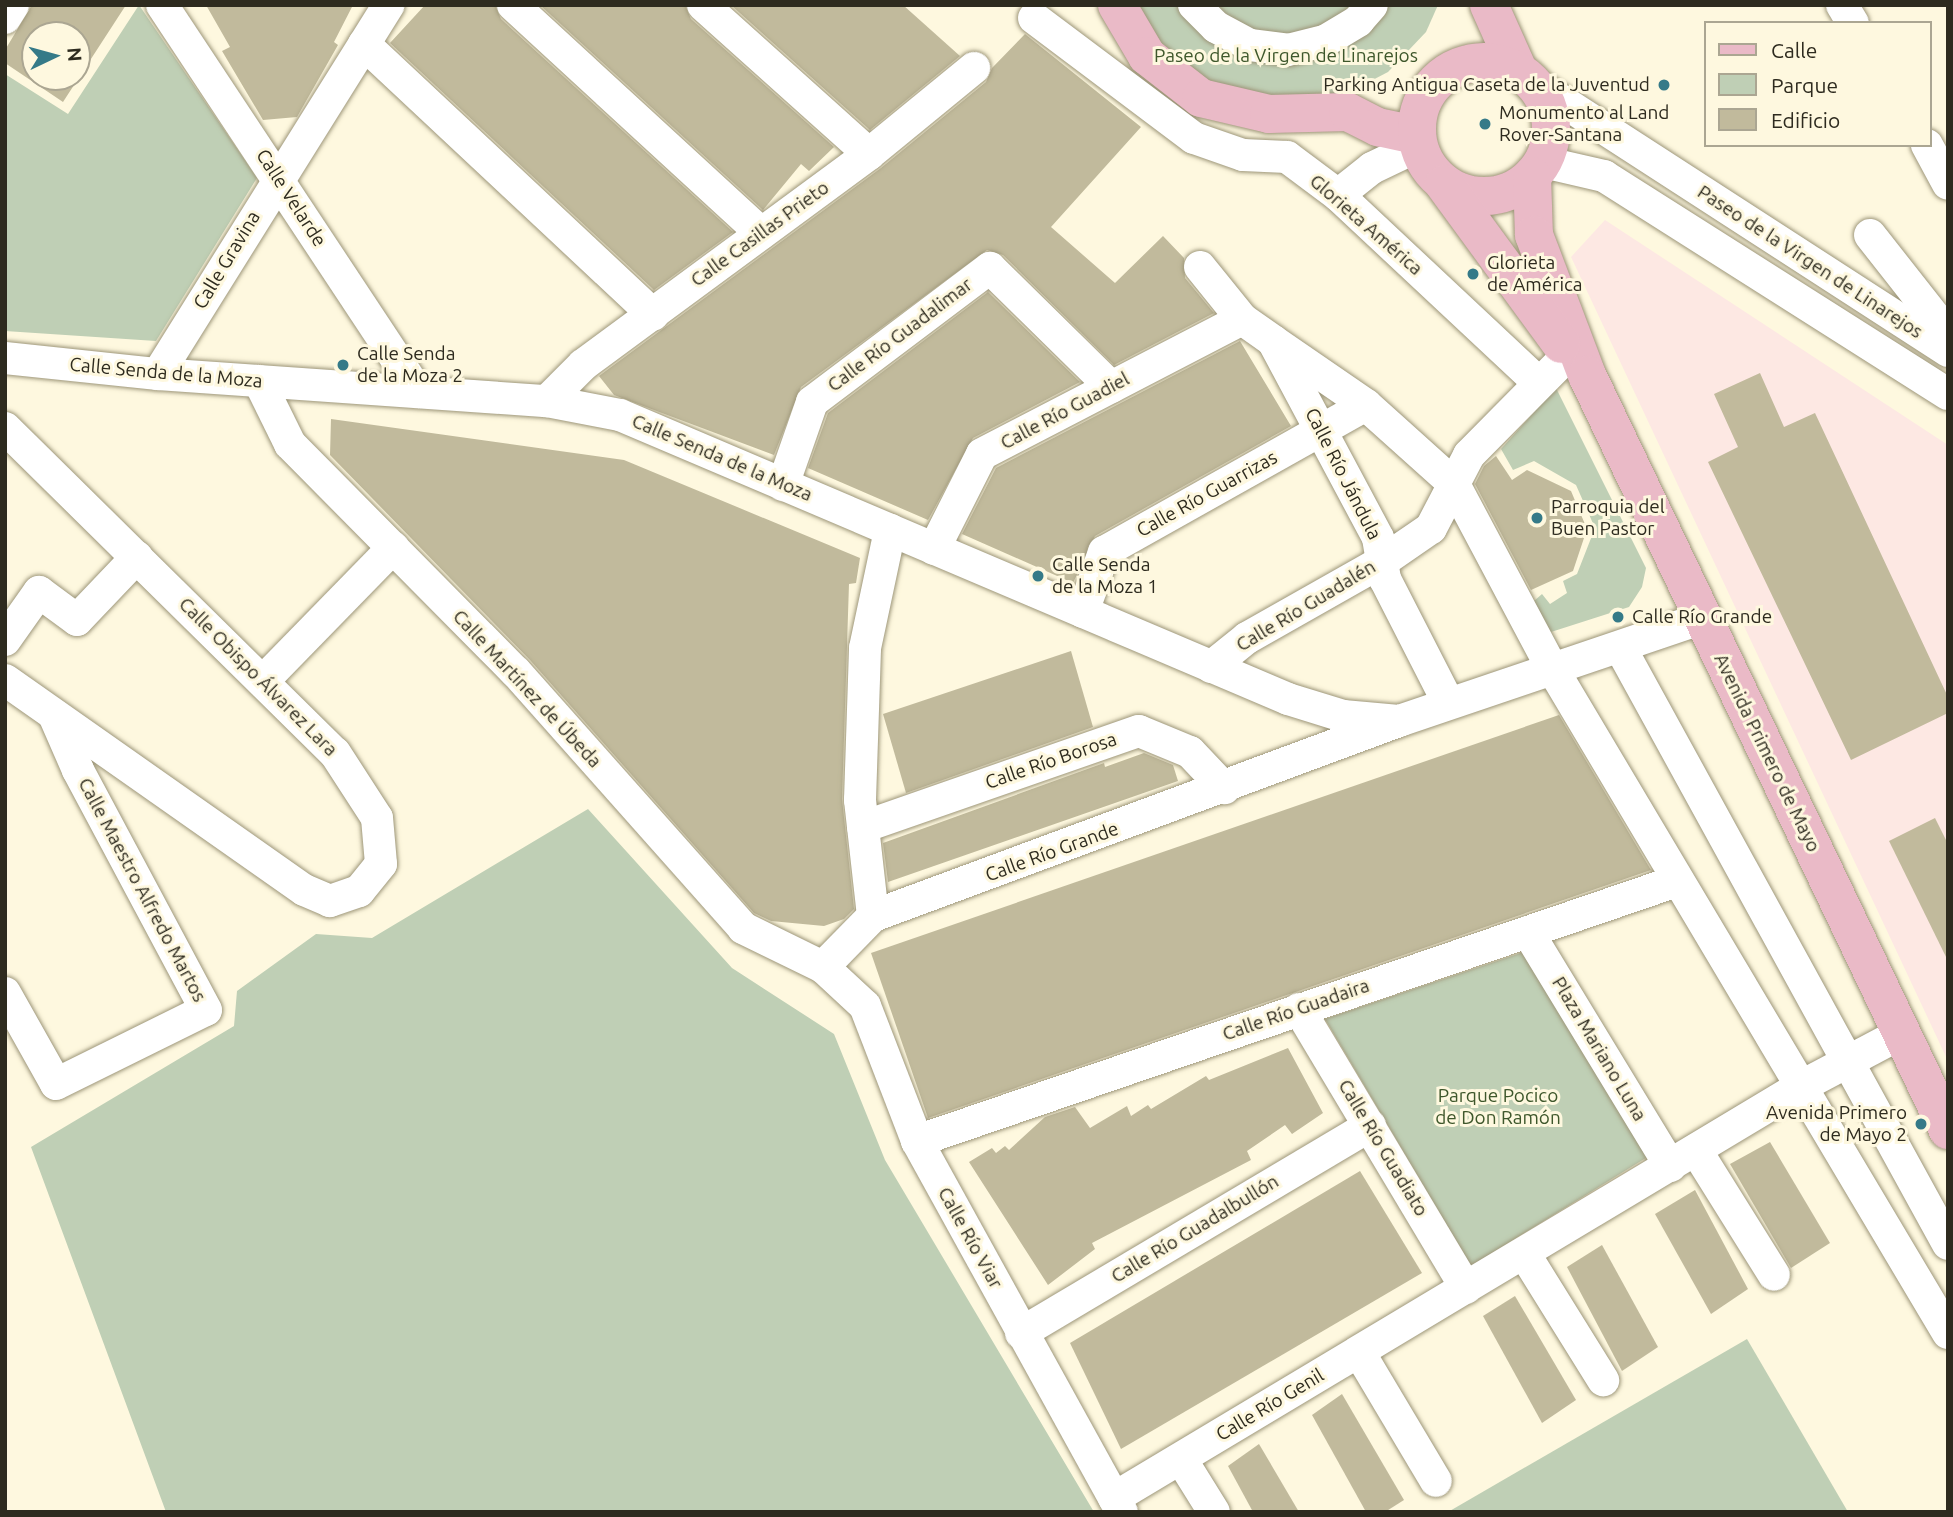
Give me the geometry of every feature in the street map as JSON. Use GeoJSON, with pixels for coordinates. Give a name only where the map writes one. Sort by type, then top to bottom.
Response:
{"type":"FeatureCollection","features":[{"type":"Feature","properties":{"kind":"main road"},"geometry":{"type":"LineString","coordinates":[[1117,5],[1147,56],[1201,98],[1269,114],[1348,112],[1378,127],[1417,140]]}},
{"type":"Feature","properties":{"kind":"main road"},"geometry":{"type":"LineString","coordinates":[[1489,5],[1550,120],[1538,169],[1534,235],[1578,365]]}},
{"type":"Feature","properties":{"kind":"main road"},"geometry":{"type":"LineString","coordinates":[[1525,77],[1481,62],[1443,75],[1420,108],[1417,140],[1424,160],[1578,365]]}},
{"type":"Feature","properties":{"kind":"main road"},"geometry":{"type":"LineString","coordinates":[[1444,184],[1466,194],[1490,196],[1506,193],[1538,169]]}},
{"type":"Feature","properties":{"kind":"main road","name":"Avenida Primero de Mayo"},"geometry":{"type":"LineString","coordinates":[[1578,365],[1902,1033],[1944,1114]]}},
{"type":"Feature","properties":{"kind":"street"},"geometry":{"type":"LineString","coordinates":[[5,18],[13,5]]}},
{"type":"Feature","properties":{"kind":"street","name":"Calle Velarde"},"geometry":{"type":"LineString","coordinates":[[162,5],[418,392]]}},
{"type":"Feature","properties":{"kind":"street","name":"Calle Gravina"},"geometry":{"type":"LineString","coordinates":[[158,374],[278,177],[389,5]]}},
{"type":"Feature","properties":{"kind":"street"},"geometry":{"type":"LineString","coordinates":[[513,5],[761,233]]}},
{"type":"Feature","properties":{"kind":"street"},"geometry":{"type":"LineString","coordinates":[[703,5],[869,154]]}},
{"type":"Feature","properties":{"kind":"street"},"geometry":{"type":"LineString","coordinates":[[1194,5],[1216,27],[1250,45],[1288,50],[1325,41],[1358,21],[1372,5]]}},
{"type":"Feature","properties":{"kind":"street"},"geometry":{"type":"LineString","coordinates":[[1842,5],[1852,21]]}},
{"type":"Feature","properties":{"kind":"street","name":"Glorieta América"},"geometry":{"type":"LineString","coordinates":[[1034,18],[1194,138],[1243,155],[1287,158],[1338,195],[1537,381]]}},
{"type":"Feature","properties":{"kind":"street"},"geometry":{"type":"LineString","coordinates":[[364,44],[653,314]]}},
{"type":"Feature","properties":{"kind":"street","name":"Calle Casillas Prieto"},"geometry":{"type":"LineString","coordinates":[[547,401],[583,365],[869,154],[974,68]]}},
{"type":"Feature","properties":{"kind":"street","name":"Paseo de la Virgen de Linarejos"},"geometry":{"type":"LineString","coordinates":[[1525,77],[1948,351]]}},
{"type":"Feature","properties":{"kind":"street"},"geometry":{"type":"LineString","coordinates":[[1338,195],[1372,168],[1417,140]]}},
{"type":"Feature","properties":{"kind":"street"},"geometry":{"type":"LineString","coordinates":[[1928,147],[1948,184]]}},
{"type":"Feature","properties":{"kind":"street","name":"Paseo de la Virgen de Linarejos"},"geometry":{"type":"LineString","coordinates":[[1538,169],[1604,176],[1948,394]]}},
{"type":"Feature","properties":{"kind":"street"},"geometry":{"type":"LineString","coordinates":[[1870,235],[1948,334]]}},
{"type":"Feature","properties":{"kind":"street","name":"Calle Río Jándula"},"geometry":{"type":"LineString","coordinates":[[1200,267],[1242,319],[1273,341],[1378,538],[1385,579],[1449,704]]}},
{"type":"Feature","properties":{"kind":"street","name":"Calle Río Guadalimar"},"geometry":{"type":"LineString","coordinates":[[783,485],[812,402],[990,268],[1111,387]]}},
{"type":"Feature","properties":{"kind":"street","name":"Calle Río Guadiel"},"geometry":{"type":"LineString","coordinates":[[934,549],[982,454],[1242,319]]}},
{"type":"Feature","properties":{"kind":"street"},"geometry":{"type":"LineString","coordinates":[[1273,341],[1366,405],[1454,484],[1552,668],[1948,1334]]}},
{"type":"Feature","properties":{"kind":"street","name":"Calle Senda de la Moza"},"geometry":{"type":"LineString","coordinates":[[5,358],[158,374],[547,401],[620,415],[1288,699],[1343,716],[1399,720]]}},
{"type":"Feature","properties":{"kind":"street","name":"Calle Río Guadalén"},"geometry":{"type":"LineString","coordinates":[[1211,667],[1247,638],[1382,561],[1431,528],[1469,455],[1537,381],[1578,365]]}},
{"type":"Feature","properties":{"kind":"street","name":"Calle Martínez de Úbeda"},"geometry":{"type":"LineString","coordinates":[[259,381],[290,443],[516,672],[743,928],[823,967]]}},
{"type":"Feature","properties":{"kind":"street","name":"Calle Río Guarrizas"},"geometry":{"type":"LineString","coordinates":[[1083,612],[1104,552],[1366,405]]}},
{"type":"Feature","properties":{"kind":"street","name":"Calle Obispo Álvarez Lara"},"geometry":{"type":"LineString","coordinates":[[5,428],[264,680],[335,753],[377,818],[381,864],[359,891],[330,901],[304,890],[5,681]]}},
{"type":"Feature","properties":{"kind":"street"},"geometry":{"type":"LineString","coordinates":[[873,916],[863,827],[865,648],[890,530]]}},
{"type":"Feature","properties":{"kind":"street"},"geometry":{"type":"LineString","coordinates":[[264,680],[393,548]]}},
{"type":"Feature","properties":{"kind":"street"},"geometry":{"type":"LineString","coordinates":[[5,640],[40,592],[77,621],[137,557]]}},
{"type":"Feature","properties":{"kind":"street","name":"Calle Río Grande"},"geometry":{"type":"LineString","coordinates":[[823,967],[873,916],[1224,788],[1399,720],[1703,618]]}},
{"type":"Feature","properties":{"kind":"street"},"geometry":{"type":"LineString","coordinates":[[1620,647],[1948,1244]]}},
{"type":"Feature","properties":{"kind":"street"},"geometry":{"type":"LineString","coordinates":[[1288,699],[1303,731],[1297,760]]}},
{"type":"Feature","properties":{"kind":"street","name":"Calle Maestro Alfredo Martos"},"geometry":{"type":"LineString","coordinates":[[5,993],[56,1084],[206,1010],[78,770],[53,714]]}},
{"type":"Feature","properties":{"kind":"street","name":"Calle Río Borosa"},"geometry":{"type":"LineString","coordinates":[[863,827],[1139,731],[1189,752],[1224,788]]}},
{"type":"Feature","properties":{"kind":"street","name":"Calle Río Guadaira"},"geometry":{"type":"LineString","coordinates":[[916,1141],[1677,881]]}},
{"type":"Feature","properties":{"kind":"street","name":"Plaza Mariano Luna"},"geometry":{"type":"LineString","coordinates":[[1528,932],[1683,1158]]}},
{"type":"Feature","properties":{"kind":"street","name":"Calle Río Viar"},"geometry":{"type":"LineString","coordinates":[[823,967],[865,1006],[916,1141],[1118,1505]]}},
{"type":"Feature","properties":{"kind":"street","name":"Calle Río Guadiato"},"geometry":{"type":"LineString","coordinates":[[1299,1009],[1466,1288]]}},
{"type":"Feature","properties":{"kind":"street","name":"Calle Río Genil"},"geometry":{"type":"LineString","coordinates":[[1118,1505],[1181,1459],[1800,1087],[1902,1033]]}},
{"type":"Feature","properties":{"kind":"street","name":"Calle Río Guadalbullón"},"geometry":{"type":"LineString","coordinates":[[1021,1333],[1370,1126]]}},
{"type":"Feature","properties":{"kind":"street"},"geometry":{"type":"LineString","coordinates":[[1683,1158],[1774,1275]]}},
{"type":"Feature","properties":{"kind":"street"},"geometry":{"type":"LineString","coordinates":[[1524,1253],[1603,1380]]}},
{"type":"Feature","properties":{"kind":"street"},"geometry":{"type":"LineString","coordinates":[[1359,1352],[1436,1481]]}},
{"type":"Feature","properties":{"kind":"street"},"geometry":{"type":"LineString","coordinates":[[1181,1459],[1214,1512]]}},
{"type":"Feature","properties":{"kind":"shaded area"},"geometry":{"type":"Polygon","coordinates":[[[1605,220],[1948,445],[1948,1061],[1571,257],[1605,220]]]}},
{"type":"Feature","properties":{"kind":"green space"},"geometry":{"type":"Polygon","coordinates":[[[139,5],[257,178],[156,341],[5,331],[5,74],[21,84],[21,91],[32,91],[68,114],[83,91],[91,91],[91,79],[139,5]]]}},
{"type":"Feature","properties":{"kind":"green space","name":"Paseo de la Virgen de Linarejos"},"geometry":{"type":"Polygon","coordinates":[[[1134,5],[1438,5],[1426,32],[1388,72],[1338,98],[1229,96],[1180,68],[1134,5]]]}},
{"type":"Feature","properties":{"kind":"green space"},"geometry":{"type":"Polygon","coordinates":[[[1556,388],[1646,568],[1642,587],[1629,607],[1551,632],[1534,601],[1542,594],[1550,604],[1567,593],[1563,581],[1577,574],[1595,528],[1576,485],[1534,461],[1513,470],[1501,449],[1556,388]]]}},
{"type":"Feature","properties":{"kind":"green space"},"geometry":{"type":"Polygon","coordinates":[[[588,809],[732,968],[834,1034],[885,1160],[1094,1512],[166,1512],[31,1147],[234,1026],[237,991],[316,934],[372,938],[588,809]]]}},
{"type":"Feature","properties":{"kind":"green space","name":"Parque Pocico de Don Ramón"},"geometry":{"type":"Polygon","coordinates":[[[1527,951],[1649,1156],[1471,1266],[1325,1019],[1527,951]]]}},
{"type":"Feature","properties":{"kind":"green space"},"geometry":{"type":"Polygon","coordinates":[[[1747,1339],[1848,1512],[1448,1512],[1747,1339]]]}},
{"type":"Feature","properties":{"kind":"building"},"geometry":{"type":"Polygon","coordinates":[[[32,5],[126,5],[91,59],[91,21],[22,21],[32,5]]]}},
{"type":"Feature","properties":{"kind":"building"},"geometry":{"type":"Polygon","coordinates":[[[206,5],[353,5],[334,42],[338,45],[297,117],[263,120],[222,51],[230,47],[206,5]]]}},
{"type":"Feature","properties":{"kind":"building"},"geometry":{"type":"Polygon","coordinates":[[[425,5],[495,5],[501,19],[733,232],[654,290],[390,43],[425,5]]]}},
{"type":"Feature","properties":{"kind":"building"},"geometry":{"type":"Polygon","coordinates":[[[540,5],[685,5],[691,19],[834,147],[809,171],[801,164],[763,210],[540,5]]]}},
{"type":"Feature","properties":{"kind":"building"},"geometry":{"type":"Polygon","coordinates":[[[731,5],[903,5],[960,56],[870,130],[731,5]]]}},
{"type":"Feature","properties":{"kind":"building"},"geometry":{"type":"Polygon","coordinates":[[[21,23],[21,74],[5,63],[5,50],[21,23]]]}},
{"type":"Feature","properties":{"kind":"building"},"geometry":{"type":"Polygon","coordinates":[[[1025,34],[1141,127],[1051,227],[1115,283],[1163,236],[1184,258],[1185,278],[1214,313],[1114,365],[1003,255],[987,250],[801,387],[774,455],[614,395],[599,376],[881,168],[986,82],[992,68],[1025,34]]]}},
{"type":"Feature","properties":{"kind":"building"},"geometry":{"type":"Polygon","coordinates":[[[47,91],[70,91],[63,102],[47,91]]]}},
{"type":"Feature","properties":{"kind":"building"},"geometry":{"type":"Polygon","coordinates":[[[988,292],[1080,382],[973,438],[928,520],[808,468],[828,413],[988,292]]]}},
{"type":"Feature","properties":{"kind":"building"},"geometry":{"type":"Polygon","coordinates":[[[1240,341],[1291,426],[1095,536],[1073,583],[962,534],[996,468],[1240,341]]]}},
{"type":"Feature","properties":{"kind":"building"},"geometry":{"type":"Polygon","coordinates":[[[1760,373],[1784,427],[1815,413],[1948,697],[1948,713],[1851,760],[1708,462],[1738,447],[1714,394],[1760,373]]]}},
{"type":"Feature","properties":{"kind":"building"},"geometry":{"type":"Polygon","coordinates":[[[331,419],[624,460],[860,558],[856,583],[849,584],[842,799],[854,909],[844,919],[824,926],[771,921],[754,913],[530,660],[330,455],[331,419]]]}},
{"type":"Feature","properties":{"kind":"building","name":"Parroquia del Buen Pastor"},"geometry":{"type":"Polygon","coordinates":[[[1496,456],[1512,480],[1527,470],[1571,491],[1587,529],[1573,571],[1531,590],[1475,484],[1484,466],[1496,456]]]}},
{"type":"Feature","properties":{"kind":"building"},"geometry":{"type":"Polygon","coordinates":[[[1071,651],[1093,727],[906,793],[883,714],[1071,651]]]}},
{"type":"Feature","properties":{"kind":"building"},"geometry":{"type":"Polygon","coordinates":[[[1559,715],[1651,870],[928,1118],[871,953],[1559,715]]]}},
{"type":"Feature","properties":{"kind":"building"},"geometry":{"type":"Polygon","coordinates":[[[1144,753],[1173,765],[1178,781],[888,882],[883,843],[1104,763],[1105,767],[1144,753]]]}},
{"type":"Feature","properties":{"kind":"building"},"geometry":{"type":"Polygon","coordinates":[[[1935,818],[1948,844],[1948,961],[1889,841],[1935,818]]]}},
{"type":"Feature","properties":{"kind":"building"},"geometry":{"type":"Polygon","coordinates":[[[1288,1048],[1323,1113],[1292,1134],[1285,1125],[1247,1151],[1251,1160],[1092,1243],[1095,1249],[1048,1285],[969,1162],[992,1148],[996,1153],[1005,1146],[1009,1150],[1045,1117],[1075,1107],[1090,1128],[1127,1106],[1131,1116],[1148,1105],[1151,1109],[1206,1076],[1209,1080],[1288,1048]]]}},
{"type":"Feature","properties":{"kind":"building"},"geometry":{"type":"Polygon","coordinates":[[[1770,1142],[1830,1243],[1791,1268],[1730,1164],[1770,1142]]]}},
{"type":"Feature","properties":{"kind":"building"},"geometry":{"type":"Polygon","coordinates":[[[1360,1171],[1422,1273],[1121,1449],[1070,1343],[1360,1171]]]}},
{"type":"Feature","properties":{"kind":"building"},"geometry":{"type":"Polygon","coordinates":[[[1695,1190],[1748,1289],[1711,1314],[1655,1214],[1695,1190]]]}},
{"type":"Feature","properties":{"kind":"building"},"geometry":{"type":"Polygon","coordinates":[[[1602,1245],[1658,1347],[1622,1371],[1567,1267],[1602,1245]]]}},
{"type":"Feature","properties":{"kind":"building"},"geometry":{"type":"Polygon","coordinates":[[[1515,1296],[1576,1400],[1542,1423],[1483,1316],[1515,1296]]]}},
{"type":"Feature","properties":{"kind":"building"},"geometry":{"type":"Polygon","coordinates":[[[1342,1394],[1404,1500],[1385,1512],[1366,1512],[1312,1415],[1342,1394]]]}},
{"type":"Feature","properties":{"kind":"building"},"geometry":{"type":"Polygon","coordinates":[[[1259,1444],[1299,1512],[1253,1512],[1228,1466],[1259,1444]]]}},
{"type":"Feature","properties":{"kind":"place","name":"Parking Antigua Caseta de la Juventud"},"geometry":{"type":"Point","coordinates":[1664,85]}},
{"type":"Feature","properties":{"kind":"place","name":"Monumento al Land Rover-Santana"},"geometry":{"type":"Point","coordinates":[1485,124]}},
{"type":"Feature","properties":{"kind":"place","name":"Glorieta de América"},"geometry":{"type":"Point","coordinates":[1473,274]}},
{"type":"Feature","properties":{"kind":"place","name":"Calle Senda de la Moza 2"},"geometry":{"type":"Point","coordinates":[343,365]}},
{"type":"Feature","properties":{"kind":"place","name":"Parroquia del Buen Pastor"},"geometry":{"type":"Point","coordinates":[1537,518]}},
{"type":"Feature","properties":{"kind":"place","name":"Calle Senda de la Moza 1"},"geometry":{"type":"Point","coordinates":[1038,576]}},
{"type":"Feature","properties":{"kind":"place","name":"Calle Río Grande"},"geometry":{"type":"Point","coordinates":[1618,617]}},
{"type":"Feature","properties":{"kind":"place","name":"Avenida Primero de Mayo 2"},"geometry":{"type":"Point","coordinates":[1921,1124]}}]}
